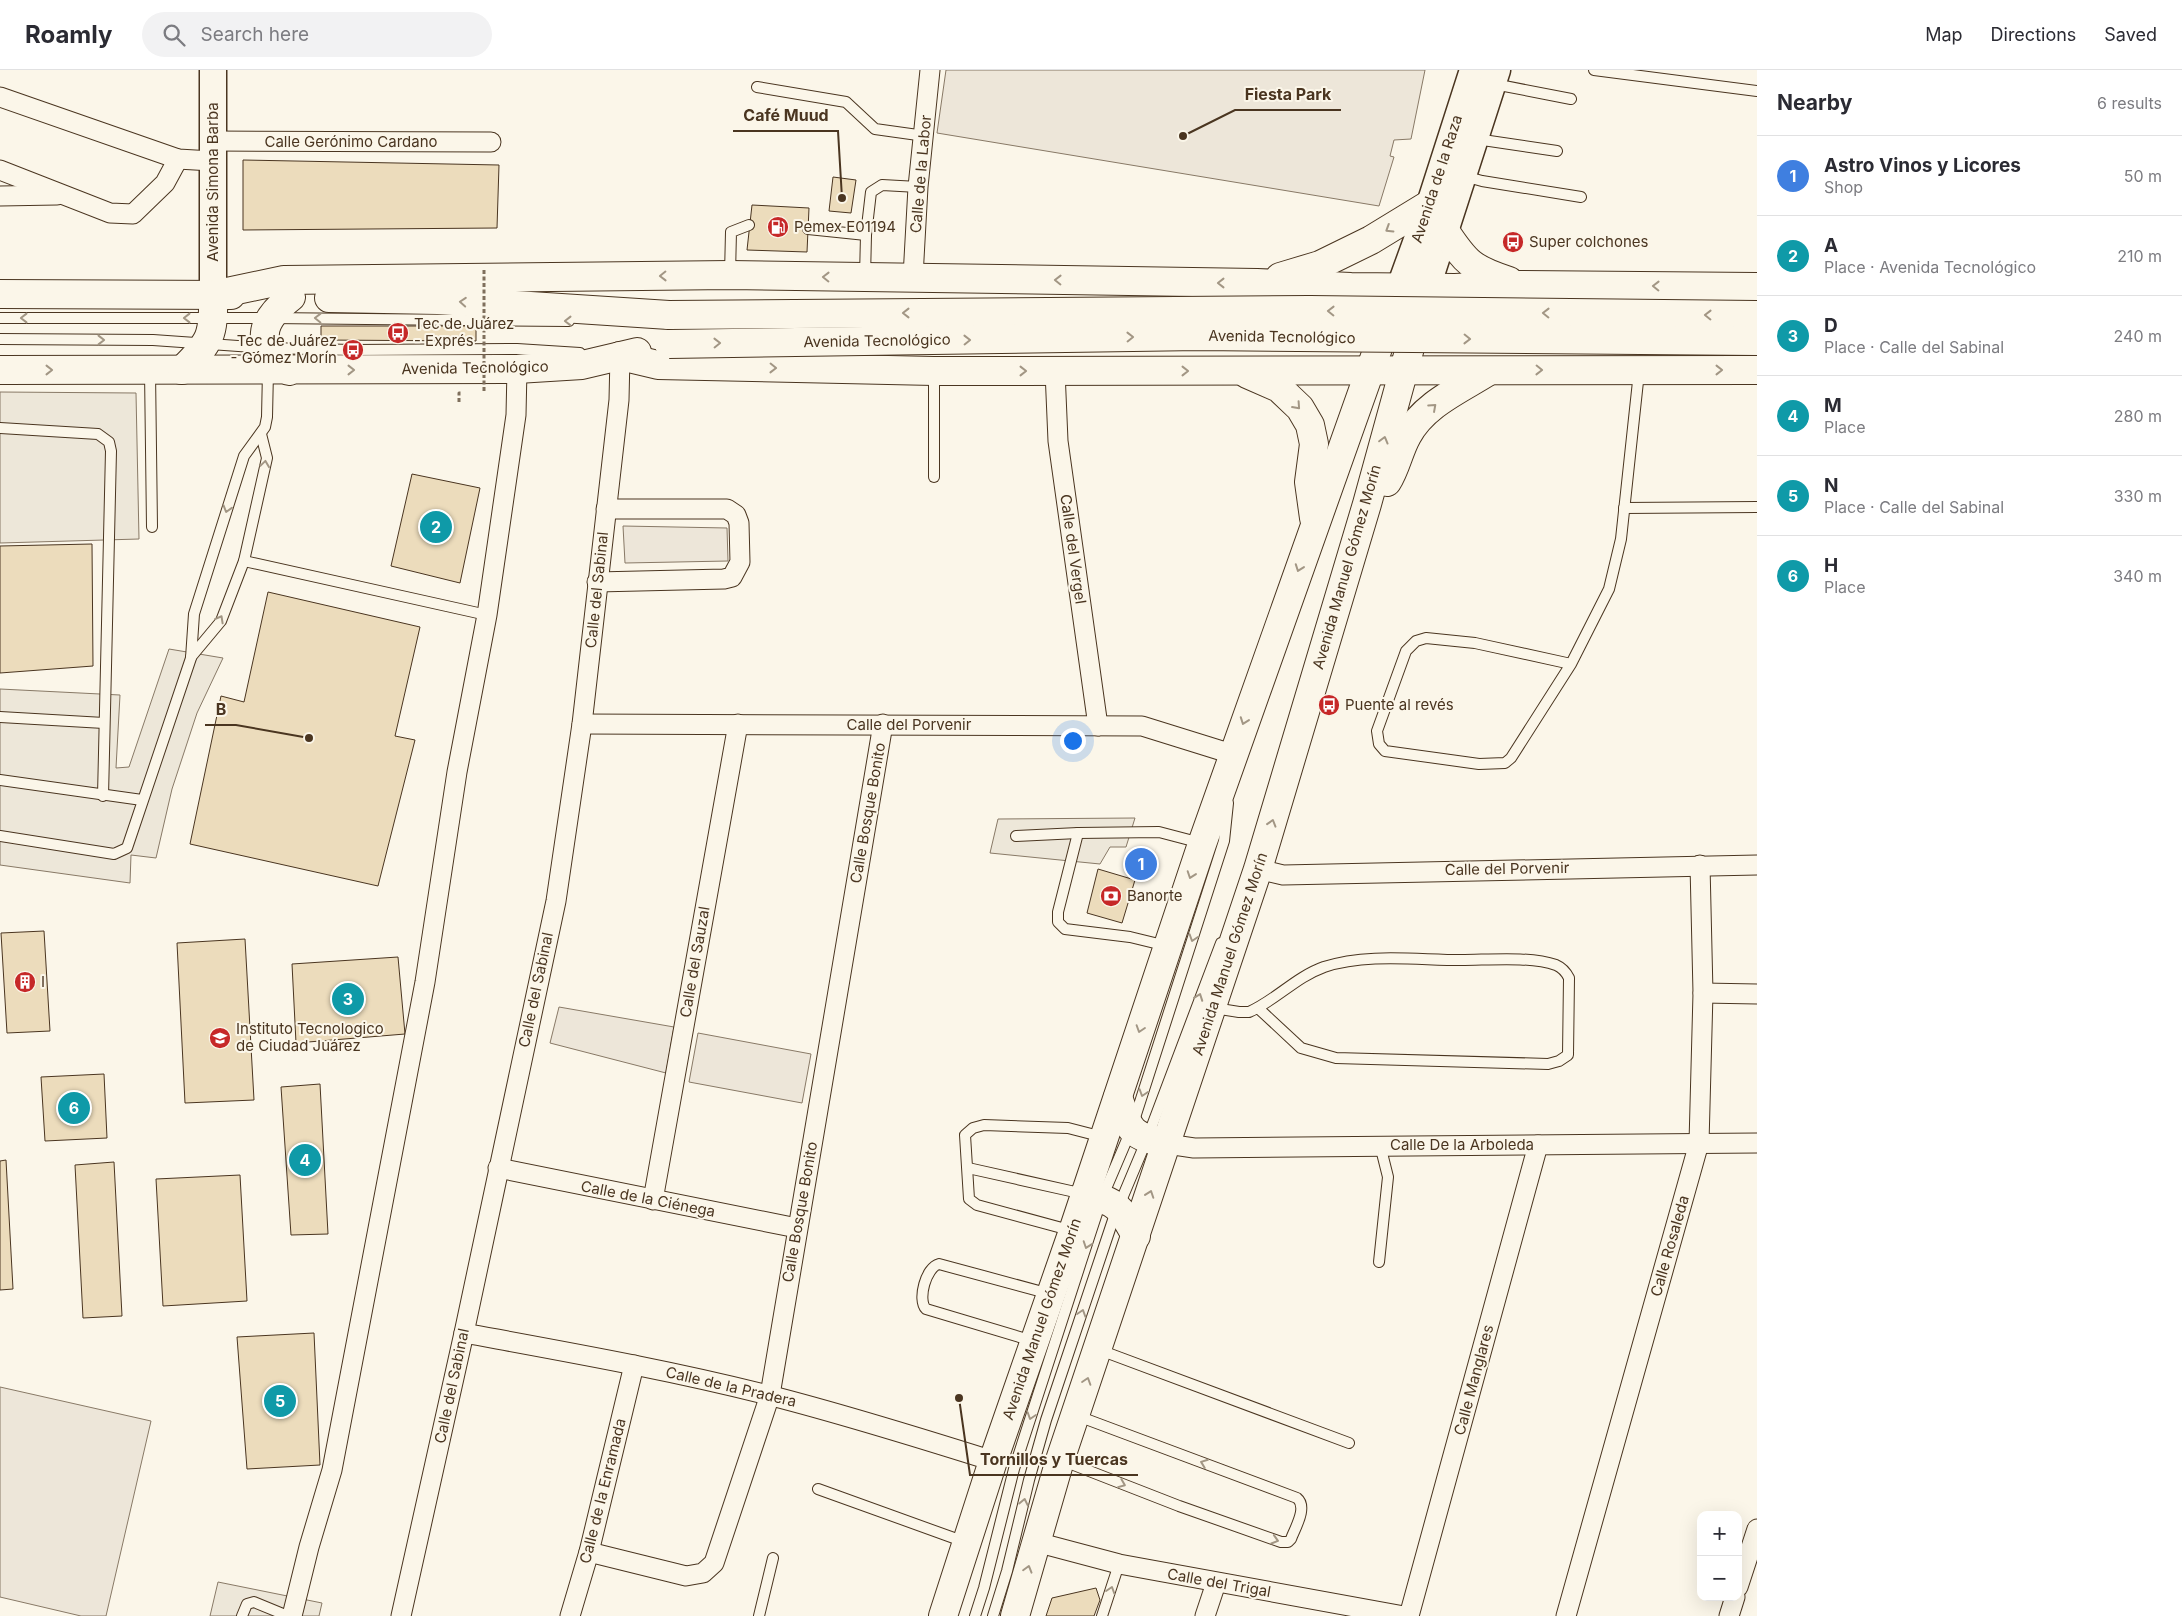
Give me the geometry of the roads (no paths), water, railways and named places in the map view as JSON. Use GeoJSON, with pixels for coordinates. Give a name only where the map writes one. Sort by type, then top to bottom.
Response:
{"type":"FeatureCollection","features":[{"type":"Feature","properties":{"kind":"main road","name":"Avenida Simona Barba"},"geometry":{"type":"LineString","coordinates":[[212,70],[213,306]]}},
{"type":"Feature","properties":{"kind":"main road","name":"Avenida de la Raza"},"geometry":{"type":"LineString","coordinates":[[1427,287],[1475,138],[1488,75]]}},
{"type":"Feature","properties":{"kind":"main road","name":"Avenida de la Raza"},"geometry":{"type":"LineString","coordinates":[[1400,287],[1430,204],[1488,75]]}},
{"type":"Feature","properties":{"kind":"main road"},"geometry":{"type":"LineString","coordinates":[[1257,283],[1320,265],[1371,240],[1430,204]]}},
{"type":"Feature","properties":{"kind":"main road"},"geometry":{"type":"LineString","coordinates":[[1445,231],[1465,260],[1472,266],[1487,274],[1520,285]]}},
{"type":"Feature","properties":{"kind":"main road"},"geometry":{"type":"LineString","coordinates":[[182,370],[207,344],[213,306],[284,280],[730,276],[1257,283],[1352,287],[1455,288],[1520,285],[1757,288]]}},
{"type":"Feature","properties":{"kind":"main road"},"geometry":{"type":"LineString","coordinates":[[1352,287],[1368,314],[1371,332],[1356,370]]}},
{"type":"Feature","properties":{"kind":"main road"},"geometry":{"type":"LineString","coordinates":[[1356,370],[1400,287]]}},
{"type":"Feature","properties":{"kind":"main road","name":"Avenida Manuel Gómez Morín"},"geometry":{"type":"LineString","coordinates":[[1014,1616],[1060,1460],[1136,1236],[1148,1138],[1213,1007],[1258,869],[1367,504],[1427,287]]}},
{"type":"Feature","properties":{"kind":"main road"},"geometry":{"type":"LineString","coordinates":[[1450,370],[1437,352],[1432,336],[1436,314],[1455,288]]}},
{"type":"Feature","properties":{"kind":"main road","name":"Avenida Tecnológico"},"geometry":{"type":"LineString","coordinates":[[0,294],[213,306],[291,297],[438,300],[669,315],[1310,310],[1757,315]]}},
{"type":"Feature","properties":{"kind":"main road"},"geometry":{"type":"LineString","coordinates":[[275,363],[265,339],[266,327],[278,307],[291,297]]}},
{"type":"Feature","properties":{"kind":"main road","name":"Avenida Tecnológico"},"geometry":{"type":"LineString","coordinates":[[0,370],[150,371],[275,363],[518,369],[582,365],[669,344],[1199,336],[1757,341]]}},
{"type":"Feature","properties":{"kind":"main road"},"geometry":{"type":"LineString","coordinates":[[620,356],[658,365],[934,372],[1757,370]]}},
{"type":"Feature","properties":{"kind":"main road","name":"Avenida Manuel Gómez Morín"},"geometry":{"type":"LineString","coordinates":[[943,1616],[993,1461],[1073,1231],[1102,1200],[1104,1137],[1232,754],[1315,522],[1356,370]]}},
{"type":"Feature","properties":{"kind":"main road"},"geometry":{"type":"LineString","coordinates":[[1367,504],[1388,481],[1408,434],[1428,411],[1444,397],[1491,370]]}},
{"type":"Feature","properties":{"kind":"main road"},"geometry":{"type":"LineString","coordinates":[[1241,372],[1278,388],[1300,408],[1310,425],[1314,444],[1309,482],[1315,522]]}},
{"type":"Feature","properties":{"kind":"main road"},"geometry":{"type":"LineString","coordinates":[[1118,1097],[1127,1124],[1148,1138]]}},
{"type":"Feature","properties":{"kind":"main road"},"geometry":{"type":"LineString","coordinates":[[1102,1200],[1136,1236]]}},
{"type":"Feature","properties":{"kind":"street","name":"Calle de la Labor"},"geometry":{"type":"LineString","coordinates":[[913,277],[918,187],[925,136],[930,70]]}},
{"type":"Feature","properties":{"kind":"street","name":"Calle Gerónimo Cardano"},"geometry":{"type":"LineString","coordinates":[[0,97],[178,159],[212,151],[491,142]]}},
{"type":"Feature","properties":{"kind":"street"},"geometry":{"type":"LineString","coordinates":[[0,170],[110,212],[133,214],[165,183],[178,159]]}},
{"type":"Feature","properties":{"kind":"street"},"geometry":{"type":"LineString","coordinates":[[0,196],[65,195]]}},
{"type":"Feature","properties":{"kind":"street","name":"Calle del Sabinal"},"geometry":{"type":"LineString","coordinates":[[401,1616],[464,1333],[556,901],[582,724],[619,400],[620,356]]}},
{"type":"Feature","properties":{"kind":"street"},"geometry":{"type":"LineString","coordinates":[[290,1616],[332,1470],[425,982],[457,772],[488,615],[516,415],[518,369]]}},
{"type":"Feature","properties":{"kind":"street","name":"Calle del Vergel"},"geometry":{"type":"LineString","coordinates":[[1055,372],[1058,441],[1098,726]]}},
{"type":"Feature","properties":{"kind":"street"},"geometry":{"type":"LineString","coordinates":[[597,582],[724,579],[732,577],[740,562],[739,523],[736,515],[727,509],[606,509]]}},
{"type":"Feature","properties":{"kind":"street","name":"Calle del Porvenir"},"geometry":{"type":"LineString","coordinates":[[582,724],[1142,726],[1232,754]]}},
{"type":"Feature","properties":{"kind":"street","name":"Calle del Sauzal"},"geometry":{"type":"LineString","coordinates":[[653,1200],[738,724]]}},
{"type":"Feature","properties":{"kind":"street","name":"Calle Bosque Bonito"},"geometry":{"type":"LineString","coordinates":[[589,1552],[686,1576],[696,1575],[709,1569],[714,1563],[770,1395],[883,724]]}},
{"type":"Feature","properties":{"kind":"street","name":"Calle Rosaleda"},"geometry":{"type":"LineString","coordinates":[[1566,1616],[1699,1143],[1702,993],[1700,865]]}},
{"type":"Feature","properties":{"kind":"street","name":"Calle del Porvenir"},"geometry":{"type":"LineString","coordinates":[[1258,869],[1283,875],[1757,865]]}},
{"type":"Feature","properties":{"kind":"street"},"geometry":{"type":"LineString","coordinates":[[1702,993],[1757,994]]}},
{"type":"Feature","properties":{"kind":"street","name":"Calle De la Arboleda"},"geometry":{"type":"LineString","coordinates":[[1148,1138],[1194,1148],[1757,1143]]}},
{"type":"Feature","properties":{"kind":"street","name":"Calle Manglares"},"geometry":{"type":"LineString","coordinates":[[1409,1616],[1538,1145]]}},
{"type":"Feature","properties":{"kind":"street","name":"Calle de la Ciénega"},"geometry":{"type":"LineString","coordinates":[[498,1168],[797,1228]]}},
{"type":"Feature","properties":{"kind":"street","name":"Calle de la Pradera"},"geometry":{"type":"LineString","coordinates":[[464,1333],[634,1365],[770,1395],[993,1461]]}},
{"type":"Feature","properties":{"kind":"street","name":"Calle de la Enramada"},"geometry":{"type":"LineString","coordinates":[[570,1616],[589,1552],[634,1365]]}},
{"type":"Feature","properties":{"kind":"street"},"geometry":{"type":"LineString","coordinates":[[1742,1575],[1756,1532]]}},
{"type":"Feature","properties":{"kind":"street","name":"Calle del Trigal"},"geometry":{"type":"LineString","coordinates":[[1036,1542],[1119,1564],[1404,1616]]}},
{"type":"Feature","properties":{"kind":"street"},"geometry":{"type":"LineString","coordinates":[[1205,1616],[1216,1583]]}},
{"type":"Feature","properties":{"kind":"street"},"geometry":{"type":"LineString","coordinates":[[1729,1616],[1734,1601]]}},
{"type":"Feature","properties":{"kind":"lane"},"geometry":{"type":"LineString","coordinates":[[1594,70],[1757,91]]}},
{"type":"Feature","properties":{"kind":"lane"},"geometry":{"type":"LineString","coordinates":[[1488,75],[1571,99]]}},
{"type":"Feature","properties":{"kind":"lane"},"geometry":{"type":"LineString","coordinates":[[756,87],[846,102],[875,129],[925,136]]}},
{"type":"Feature","properties":{"kind":"lane"},"geometry":{"type":"LineString","coordinates":[[1475,138],[1557,151]]}},
{"type":"Feature","properties":{"kind":"lane"},"geometry":{"type":"LineString","coordinates":[[1463,175],[1482,182],[1581,197]]}},
{"type":"Feature","properties":{"kind":"lane"},"geometry":{"type":"LineString","coordinates":[[865,277],[866,235],[871,192],[882,185],[918,187]]}},
{"type":"Feature","properties":{"kind":"lane"},"geometry":{"type":"LineString","coordinates":[[730,276],[731,232],[749,225]]}},
{"type":"Feature","properties":{"kind":"lane"},"geometry":{"type":"LineString","coordinates":[[808,229],[866,235]]}},
{"type":"Feature","properties":{"kind":"lane"},"geometry":{"type":"LineString","coordinates":[[0,318],[213,306],[270,318],[578,322]]}},
{"type":"Feature","properties":{"kind":"lane"},"geometry":{"type":"LineString","coordinates":[[605,322],[669,315]]}},
{"type":"Feature","properties":{"kind":"lane"},"geometry":{"type":"LineString","coordinates":[[0,339],[153,340],[207,344],[275,363],[353,350],[517,349],[620,356]]}},
{"type":"Feature","properties":{"kind":"lane"},"geometry":{"type":"LineString","coordinates":[[0,836],[109,854],[120,853],[127,848],[190,658],[194,614],[244,456],[261,434],[267,417],[275,363]]}},
{"type":"Feature","properties":{"kind":"lane"},"geometry":{"type":"LineString","coordinates":[[150,371],[152,527]]}},
{"type":"Feature","properties":{"kind":"lane"},"geometry":{"type":"LineString","coordinates":[[1571,664],[1475,643],[1426,638],[1416,641],[1406,651],[1377,732],[1379,744],[1385,752],[1479,764],[1505,763],[1511,758],[1571,664],[1609,589],[1621,539],[1639,371]]}},
{"type":"Feature","properties":{"kind":"lane"},"geometry":{"type":"LineString","coordinates":[[934,372],[934,477]]}},
{"type":"Feature","properties":{"kind":"lane"},"geometry":{"type":"LineString","coordinates":[[0,428],[98,434],[108,442],[111,451],[103,796]]}},
{"type":"Feature","properties":{"kind":"lane"},"geometry":{"type":"LineString","coordinates":[[190,658],[220,620],[244,561],[267,458],[261,434]]}},
{"type":"Feature","properties":{"kind":"lane"},"geometry":{"type":"LineString","coordinates":[[1624,508],[1757,507]]}},
{"type":"Feature","properties":{"kind":"lane"},"geometry":{"type":"LineString","coordinates":[[244,561],[488,615]]}},
{"type":"Feature","properties":{"kind":"lane"},"geometry":{"type":"LineString","coordinates":[[0,716],[104,723]]}},
{"type":"Feature","properties":{"kind":"lane"},"geometry":{"type":"LineString","coordinates":[[1102,1200],[1148,1138],[1224,841],[1232,754]]}},
{"type":"Feature","properties":{"kind":"lane"},"geometry":{"type":"LineString","coordinates":[[0,780],[142,800]]}},
{"type":"Feature","properties":{"kind":"lane"},"geometry":{"type":"LineString","coordinates":[[1016,836],[1159,832],[1202,844]]}},
{"type":"Feature","properties":{"kind":"lane"},"geometry":{"type":"LineString","coordinates":[[1078,833],[1058,912],[1058,922],[1065,929],[1130,937],[1167,946]]}},
{"type":"Feature","properties":{"kind":"lane"},"geometry":{"type":"LineString","coordinates":[[975,1616],[984,1588],[1014,1469],[1102,1200],[1148,1138],[1215,955],[1258,869]]}},
{"type":"Feature","properties":{"kind":"lane"},"geometry":{"type":"LineString","coordinates":[[1213,1007],[1249,1012],[1258,1008],[1303,977],[1323,967],[1344,962],[1376,959],[1520,960],[1549,963],[1562,968],[1568,978],[1568,1054],[1559,1061],[1548,1064],[1336,1058],[1301,1048],[1258,1008]]}},
{"type":"Feature","properties":{"kind":"lane"},"geometry":{"type":"LineString","coordinates":[[1073,1231],[977,1205],[969,1199],[965,1135],[973,1128],[984,1125],[1068,1128],[1104,1137]]}},
{"type":"Feature","properties":{"kind":"lane"},"geometry":{"type":"LineString","coordinates":[[1379,1262],[1388,1177],[1380,1145]]}},
{"type":"Feature","properties":{"kind":"lane"},"geometry":{"type":"LineString","coordinates":[[968,1168],[1102,1200],[1113,1220],[1046,1420],[1007,1570],[993,1616]]}},
{"type":"Feature","properties":{"kind":"lane"},"geometry":{"type":"LineString","coordinates":[[1035,1342],[926,1309],[922,1305],[921,1299],[930,1270],[933,1266],[939,1264],[1051,1294]]}},
{"type":"Feature","properties":{"kind":"lane"},"geometry":{"type":"LineString","coordinates":[[1097,1349],[1349,1443]]}},
{"type":"Feature","properties":{"kind":"lane"},"geometry":{"type":"LineString","coordinates":[[1060,1460],[1179,1506],[1281,1542],[1288,1542],[1292,1539],[1302,1507],[1297,1498],[1075,1415]]}},
{"type":"Feature","properties":{"kind":"lane"},"geometry":{"type":"LineString","coordinates":[[818,1489],[967,1543]]}},
{"type":"Feature","properties":{"kind":"lane"},"geometry":{"type":"LineString","coordinates":[[759,1616],[773,1558]]}},
{"type":"Feature","properties":{"kind":"lane"},"geometry":{"type":"LineString","coordinates":[[1102,1616],[1119,1564]]}},
{"type":"Feature","properties":{"kind":"lane"},"geometry":{"type":"LineString","coordinates":[[242,1616],[247,1604],[254,1602],[290,1616]]}},
{"type":"Feature","properties":{"kind":"place","name":"Fiesta Park"},"geometry":{"type":"Point","coordinates":[1183,136]}},
{"type":"Feature","properties":{"kind":"place","name":"Café Muud"},"geometry":{"type":"Point","coordinates":[842,198]}},
{"type":"Feature","properties":{"kind":"place","name":"Pemex E01194"},"geometry":{"type":"Point","coordinates":[778,227]}},
{"type":"Feature","properties":{"kind":"place","name":"Super colchones"},"geometry":{"type":"Point","coordinates":[1513,242]}},
{"type":"Feature","properties":{"kind":"place","name":"Tec de Juárez - Exprés"},"geometry":{"type":"Point","coordinates":[398,333]}},
{"type":"Feature","properties":{"kind":"place","name":"Tec de Juárez - Gómez Morín"},"geometry":{"type":"Point","coordinates":[353,350]}},
{"type":"Feature","properties":{"kind":"place","name":"A"},"geometry":{"type":"Point","coordinates":[436,527]}},
{"type":"Feature","properties":{"kind":"place","name":"Puente al revés"},"geometry":{"type":"Point","coordinates":[1329,705]}},
{"type":"Feature","properties":{"kind":"place","name":"B"},"geometry":{"type":"Point","coordinates":[309,738]}},
{"type":"Feature","properties":{"kind":"place","name":"Astro Vinos y Licores"},"geometry":{"type":"Point","coordinates":[1141,864]}},
{"type":"Feature","properties":{"kind":"place","name":"Banorte"},"geometry":{"type":"Point","coordinates":[1111,896]}},
{"type":"Feature","properties":{"kind":"place","name":"I"},"geometry":{"type":"Point","coordinates":[25,982]}},
{"type":"Feature","properties":{"kind":"place","name":"D"},"geometry":{"type":"Point","coordinates":[348,999]}},
{"type":"Feature","properties":{"kind":"place","name":"Instituto Tecnologico de Ciudad Juárez"},"geometry":{"type":"Point","coordinates":[220,1038]}},
{"type":"Feature","properties":{"kind":"place","name":"H"},"geometry":{"type":"Point","coordinates":[74,1108]}},
{"type":"Feature","properties":{"kind":"place","name":"M"},"geometry":{"type":"Point","coordinates":[305,1160]}},
{"type":"Feature","properties":{"kind":"place","name":"Tornillos y Tuercas"},"geometry":{"type":"Point","coordinates":[959,1398]}},
{"type":"Feature","properties":{"kind":"place","name":"N"},"geometry":{"type":"Point","coordinates":[280,1401]}}]}
